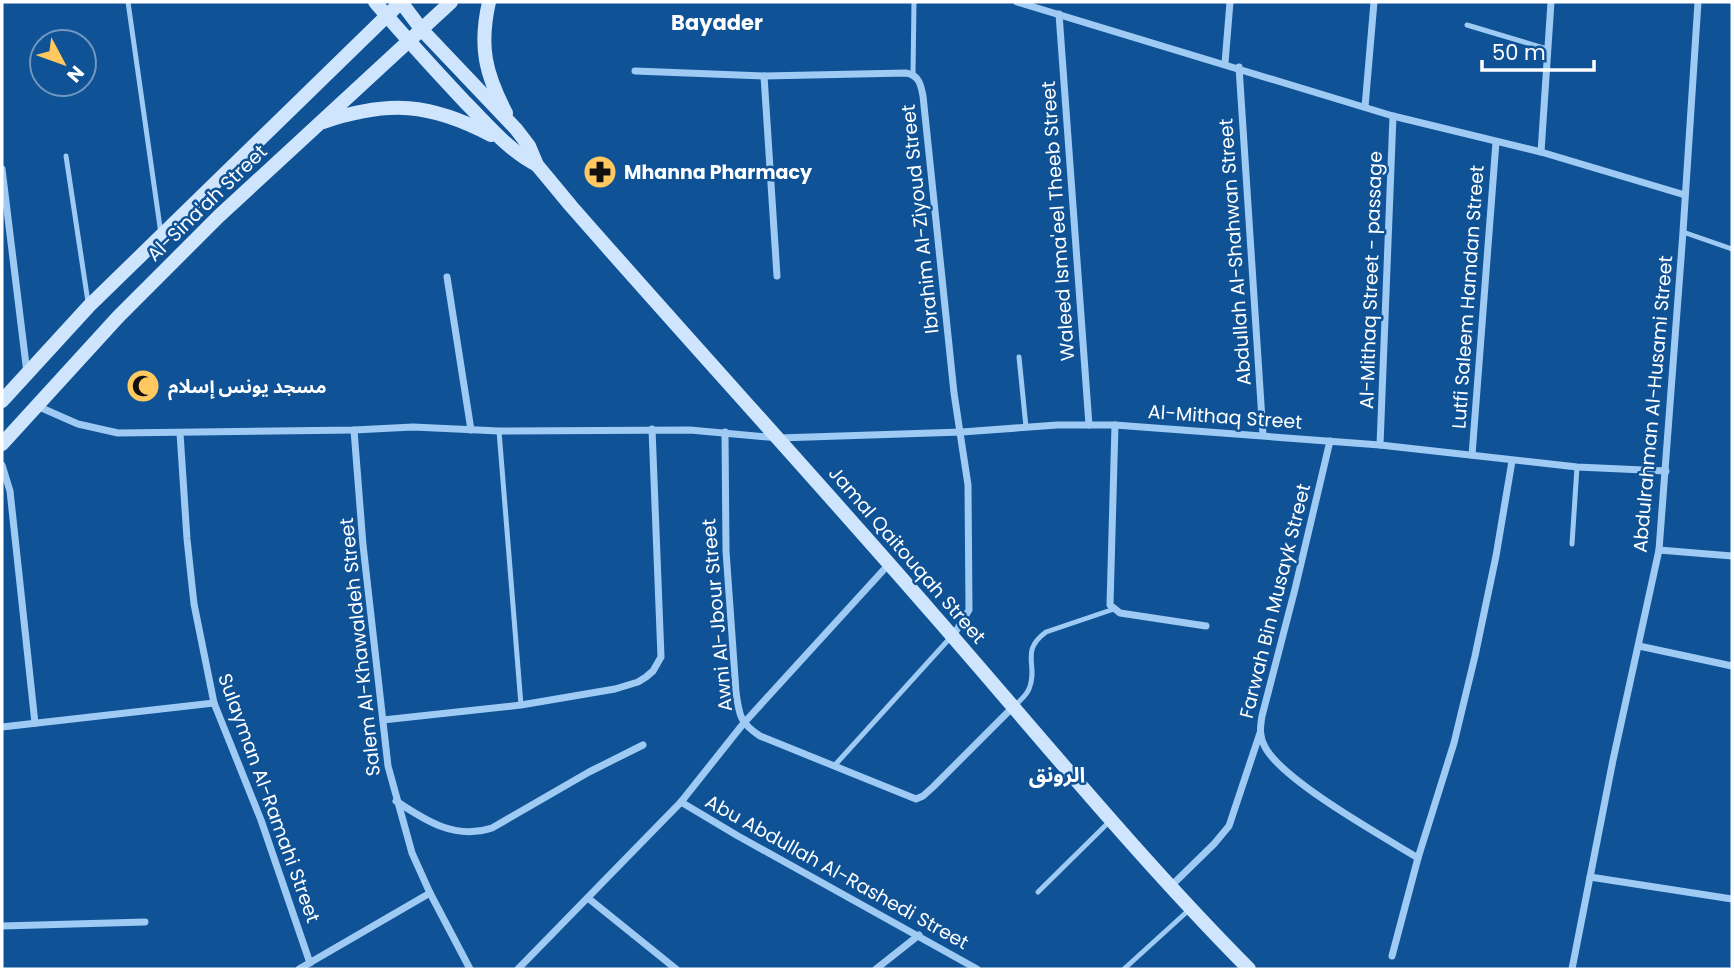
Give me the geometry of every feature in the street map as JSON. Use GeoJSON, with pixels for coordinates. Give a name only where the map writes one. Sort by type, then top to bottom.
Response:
{"type":"FeatureCollection","features":[{"type":"Feature","properties":{"kind":"street","name":"Jamal Qaitouqah Street"},"geometry":{"type":"LineString","coordinates":[[375,2],[503,142],[537,165]]}},
{"type":"Feature","properties":{"kind":"street","name":"Al-Sina'ah Street"},"geometry":{"type":"LineString","coordinates":[[4,396],[89,306],[401,2]]}},
{"type":"Feature","properties":{"kind":"street","name":"Jamal Qaitouqah Street"},"geometry":{"type":"LineString","coordinates":[[401,2],[422,30],[516,129],[537,165],[654,300],[890,564],[1240,966]]}},
{"type":"Feature","properties":{"kind":"street","name":"Al-Sina'ah Street"},"geometry":{"type":"LineString","coordinates":[[2,444],[118,317],[210,225],[451,2]]}},
{"type":"Feature","properties":{"kind":"street"},"geometry":{"type":"LineString","coordinates":[[489,2],[482,34],[488,75],[516,129]]}},
{"type":"Feature","properties":{"kind":"street"},"geometry":{"type":"LineString","coordinates":[[1017,2],[1393,116],[1541,152],[1685,195]]}},
{"type":"Feature","properties":{"kind":"street"},"geometry":{"type":"LineString","coordinates":[[1224,64],[1230,2]]}},
{"type":"Feature","properties":{"kind":"street"},"geometry":{"type":"LineString","coordinates":[[1365,107],[1374,2]]}},
{"type":"Feature","properties":{"kind":"street"},"geometry":{"type":"LineString","coordinates":[[1541,152],[1551,2]]}},
{"type":"Feature","properties":{"kind":"street","name":"Abdulrahman Al-Husami Street"},"geometry":{"type":"LineString","coordinates":[[1572,969],[1659,550],[1684,232],[1698,2]]}},
{"type":"Feature","properties":{"kind":"street","name":"Waleed Isma'eel Theeb Street"},"geometry":{"type":"LineString","coordinates":[[1059,14],[1089,425]]}},
{"type":"Feature","properties":{"kind":"street","name":"Abdullah Al-Shahwan Street"},"geometry":{"type":"LineString","coordinates":[[1238,68],[1263,435]]}},
{"type":"Feature","properties":{"kind":"street"},"geometry":{"type":"LineString","coordinates":[[635,71],[765,76],[914,74]]}},
{"type":"Feature","properties":{"kind":"street","name":"Ibrahim Al-Ziyoud Street"},"geometry":{"type":"LineString","coordinates":[[914,74],[923,96],[954,393],[968,485],[969,610],[953,636]]}},
{"type":"Feature","properties":{"kind":"street"},"geometry":{"type":"LineString","coordinates":[[765,76],[777,276]]}},
{"type":"Feature","properties":{"kind":"street"},"geometry":{"type":"LineString","coordinates":[[318,124],[378,108],[421,109],[447,114],[503,142]]}},
{"type":"Feature","properties":{"kind":"street","name":"Al-Mithaq Street - passage"},"geometry":{"type":"LineString","coordinates":[[1380,445],[1393,116]]}},
{"type":"Feature","properties":{"kind":"street","name":"Lutfi Saleem Hamdan Street"},"geometry":{"type":"LineString","coordinates":[[1472,455],[1496,142]]}},
{"type":"Feature","properties":{"kind":"street"},"geometry":{"type":"LineString","coordinates":[[2,169],[27,373]]}},
{"type":"Feature","properties":{"kind":"street"},"geometry":{"type":"LineString","coordinates":[[447,277],[471,430]]}},
{"type":"Feature","properties":{"kind":"street"},"geometry":{"type":"LineString","coordinates":[[36,406],[60,418],[118,433],[414,427],[499,431],[652,429],[725,432],[779,438]]}},
{"type":"Feature","properties":{"kind":"street"},"geometry":{"type":"LineString","coordinates":[[1115,425],[1110,605],[1120,613],[1206,626]]}},
{"type":"Feature","properties":{"kind":"street","name":"Al-Mithaq Street"},"geometry":{"type":"LineString","coordinates":[[779,438],[962,432],[1026,426],[1115,425],[1380,445],[1577,467],[1666,471]]}},
{"type":"Feature","properties":{"kind":"street"},"geometry":{"type":"LineString","coordinates":[[383,720],[521,705],[627,686],[646,677],[661,657],[652,429]]}},
{"type":"Feature","properties":{"kind":"street","name":"Salem Al-Khawaldeh Street"},"geometry":{"type":"LineString","coordinates":[[354,430],[388,766],[412,853],[470,969]]}},
{"type":"Feature","properties":{"kind":"street","name":"Awni Al-Jbour Street"},"geometry":{"type":"LineString","coordinates":[[725,432],[726,551],[736,692],[738,711],[743,724],[760,736],[916,799],[933,787],[1013,707]]}},
{"type":"Feature","properties":{"kind":"street","name":"Sulayman Al-Ramahi Street"},"geometry":{"type":"LineString","coordinates":[[180,433],[194,604],[214,703],[261,821],[310,963]]}},
{"type":"Feature","properties":{"kind":"street","name":"Farwah Bin Musayk Street"},"geometry":{"type":"LineString","coordinates":[[1329,441],[1260,733],[1266,748],[1291,775],[1418,858]]}},
{"type":"Feature","properties":{"kind":"street"},"geometry":{"type":"LineString","coordinates":[[1392,956],[1418,858],[1454,743],[1496,556],[1512,461]]}},
{"type":"Feature","properties":{"kind":"street"},"geometry":{"type":"LineString","coordinates":[[3,469],[10,491],[35,723]]}},
{"type":"Feature","properties":{"kind":"street"},"geometry":{"type":"LineString","coordinates":[[1659,550],[1732,556]]}},
{"type":"Feature","properties":{"kind":"street"},"geometry":{"type":"LineString","coordinates":[[519,969],[681,802],[743,724],[890,564]]}},
{"type":"Feature","properties":{"kind":"street"},"geometry":{"type":"LineString","coordinates":[[1639,646],[1732,666]]}},
{"type":"Feature","properties":{"kind":"street"},"geometry":{"type":"LineString","coordinates":[[2,727],[214,703]]}},
{"type":"Feature","properties":{"kind":"street"},"geometry":{"type":"LineString","coordinates":[[1170,887],[1214,844],[1229,825],[1260,733]]}},
{"type":"Feature","properties":{"kind":"street"},"geometry":{"type":"LineString","coordinates":[[396,801],[444,828],[464,833],[479,832],[492,828],[643,744]]}},
{"type":"Feature","properties":{"kind":"street","name":"Abu Abdullah Al-Rashedi Street"},"geometry":{"type":"LineString","coordinates":[[681,802],[749,843],[977,969]]}},
{"type":"Feature","properties":{"kind":"street"},"geometry":{"type":"LineString","coordinates":[[1590,877],[1732,899]]}},
{"type":"Feature","properties":{"kind":"street"},"geometry":{"type":"LineString","coordinates":[[299,969],[430,893]]}},
{"type":"Feature","properties":{"kind":"street"},"geometry":{"type":"LineString","coordinates":[[588,898],[676,969]]}},
{"type":"Feature","properties":{"kind":"street"},"geometry":{"type":"LineString","coordinates":[[2,926],[145,922]]}},
{"type":"Feature","properties":{"kind":"street"},"geometry":{"type":"LineString","coordinates":[[876,969],[919,935]]}},
{"type":"Feature","properties":{"kind":"lane"},"geometry":{"type":"LineString","coordinates":[[128,2],[161,235]]}},
{"type":"Feature","properties":{"kind":"lane"},"geometry":{"type":"LineString","coordinates":[[914,2],[914,74]]}},
{"type":"Feature","properties":{"kind":"lane"},"geometry":{"type":"LineString","coordinates":[[1467,26],[1547,49]]}},
{"type":"Feature","properties":{"kind":"lane"},"geometry":{"type":"LineString","coordinates":[[66,156],[89,306]]}},
{"type":"Feature","properties":{"kind":"lane"},"geometry":{"type":"LineString","coordinates":[[1684,232],[1732,249]]}},
{"type":"Feature","properties":{"kind":"lane"},"geometry":{"type":"LineString","coordinates":[[1019,357],[1026,426]]}},
{"type":"Feature","properties":{"kind":"lane"},"geometry":{"type":"LineString","coordinates":[[499,431],[521,705]]}},
{"type":"Feature","properties":{"kind":"lane"},"geometry":{"type":"LineString","coordinates":[[1572,544],[1577,467]]}},
{"type":"Feature","properties":{"kind":"lane"},"geometry":{"type":"LineString","coordinates":[[1013,707],[1029,688],[1030,652],[1039,637],[1046,632],[1114,609]]}},
{"type":"Feature","properties":{"kind":"lane"},"geometry":{"type":"LineString","coordinates":[[835,765],[953,636]]}},
{"type":"Feature","properties":{"kind":"lane"},"geometry":{"type":"LineString","coordinates":[[1038,892],[1111,820]]}},
{"type":"Feature","properties":{"kind":"lane"},"geometry":{"type":"LineString","coordinates":[[1124,969],[1190,909]]}},
{"type":"Feature","properties":{"kind":"place","name":"Mhanna Pharmacy"},"geometry":{"type":"Point","coordinates":[600,172]}},
{"type":"Feature","properties":{"kind":"place","name":"مسجد يونس إسلام"},"geometry":{"type":"Point","coordinates":[143,386]}},
{"type":"Feature","properties":{"kind":"district","name":"Bayader"},"geometry":{"type":"Point","coordinates":[717,22]}},
{"type":"Feature","properties":{"kind":"district","name":"الرونق"},"geometry":{"type":"Point","coordinates":[1057,774]}}]}
